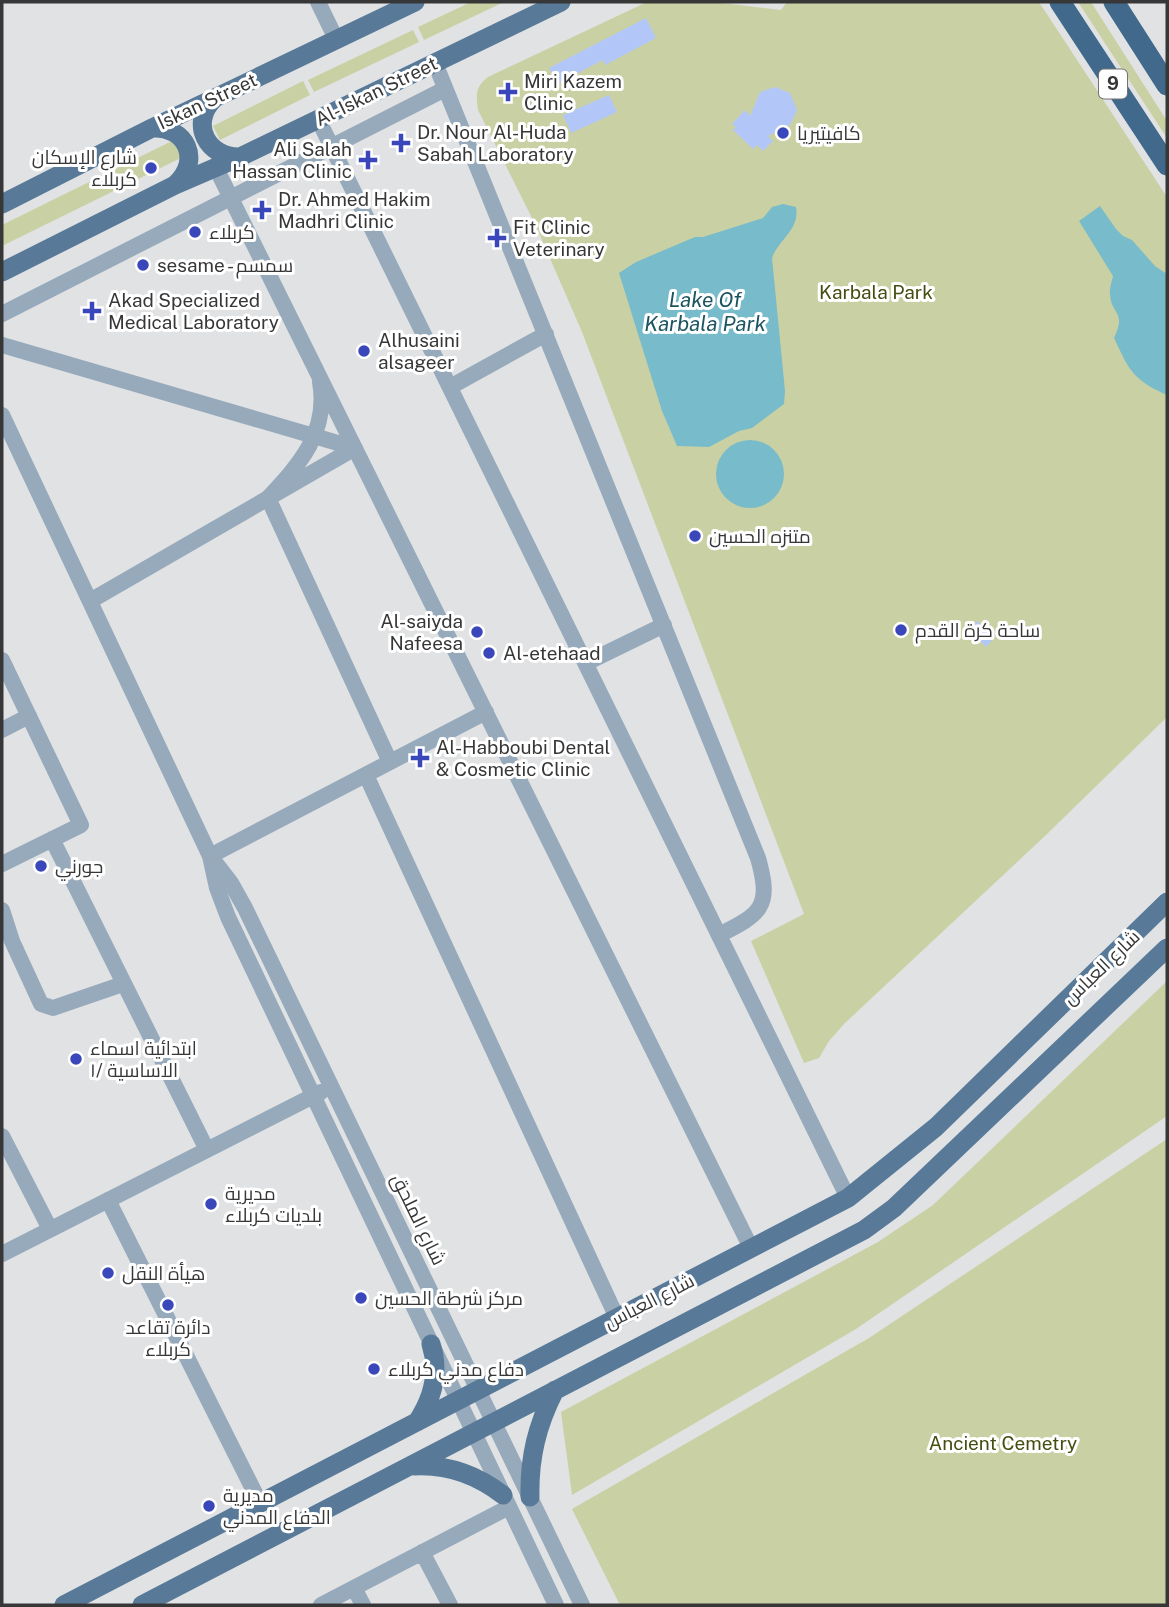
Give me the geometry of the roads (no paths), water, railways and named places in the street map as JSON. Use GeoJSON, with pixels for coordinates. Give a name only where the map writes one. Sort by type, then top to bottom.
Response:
{"type":"FeatureCollection","features":[{"type":"Feature","properties":{"kind":"highway","name":"9"},"geometry":{"type":"LineString","coordinates":[[1060,2],[1167,165]]}},
{"type":"Feature","properties":{"kind":"highway","name":"9"},"geometry":{"type":"LineString","coordinates":[[1114,2],[1167,85]]}},
{"type":"Feature","properties":{"kind":"main road","name":"Iskan Street"},"geometry":{"type":"LineString","coordinates":[[2,204],[152,128],[415,2]]}},
{"type":"Feature","properties":{"kind":"main road","name":"Al-Iskan Street"},"geometry":{"type":"LineString","coordinates":[[2,272],[175,185],[240,157],[561,2]]}},
{"type":"Feature","properties":{"kind":"main road"},"geometry":{"type":"LineString","coordinates":[[214,99],[208,104],[202,120],[204,138],[215,151],[240,157]]}},
{"type":"Feature","properties":{"kind":"main road"},"geometry":{"type":"LineString","coordinates":[[152,128],[170,130],[185,142],[189,161],[182,178],[175,185]]}},
{"type":"Feature","properties":{"kind":"main road","name":"شارع العباس"},"geometry":{"type":"LineString","coordinates":[[64,1605],[848,1198],[936,1127],[1167,902]]}},
{"type":"Feature","properties":{"kind":"main road","name":"شارع العباس"},"geometry":{"type":"LineString","coordinates":[[142,1605],[864,1230],[894,1208],[1167,947]]}},
{"type":"Feature","properties":{"kind":"main road"},"geometry":{"type":"LineString","coordinates":[[417,1422],[433,1390],[436,1367],[431,1344]]}},
{"type":"Feature","properties":{"kind":"main road"},"geometry":{"type":"LineString","coordinates":[[530,1497],[534,1442],[555,1390]]}},
{"type":"Feature","properties":{"kind":"main road"},"geometry":{"type":"LineString","coordinates":[[409,1466],[434,1466],[459,1471],[482,1481],[506,1501]]}},
{"type":"Feature","properties":{"kind":"street"},"geometry":{"type":"LineString","coordinates":[[318,2],[336,39]]}},
{"type":"Feature","properties":{"kind":"street"},"geometry":{"type":"LineString","coordinates":[[435,63],[762,872],[763,901],[754,916],[719,935]]}},
{"type":"Feature","properties":{"kind":"street"},"geometry":{"type":"LineString","coordinates":[[2,314],[445,89]]}},
{"type":"Feature","properties":{"kind":"street"},"geometry":{"type":"LineString","coordinates":[[318,119],[848,1198]]}},
{"type":"Feature","properties":{"kind":"street"},"geometry":{"type":"LineString","coordinates":[[216,168],[751,1248]]}},
{"type":"Feature","properties":{"kind":"street"},"geometry":{"type":"LineString","coordinates":[[450,387],[546,334]]}},
{"type":"Feature","properties":{"kind":"street"},"geometry":{"type":"LineString","coordinates":[[2,345],[355,448]]}},
{"type":"Feature","properties":{"kind":"street"},"geometry":{"type":"LineString","coordinates":[[268,498],[296,469],[314,435],[320,407],[318,373]]}},
{"type":"Feature","properties":{"kind":"street"},"geometry":{"type":"LineString","coordinates":[[2,415],[210,856],[217,888],[228,917],[556,1605]]}},
{"type":"Feature","properties":{"kind":"street"},"geometry":{"type":"LineString","coordinates":[[90,601],[355,448]]}},
{"type":"Feature","properties":{"kind":"street"},"geometry":{"type":"LineString","coordinates":[[268,498],[390,762]]}},
{"type":"Feature","properties":{"kind":"street"},"geometry":{"type":"LineString","coordinates":[[586,663],[664,625]]}},
{"type":"Feature","properties":{"kind":"street"},"geometry":{"type":"LineString","coordinates":[[2,660],[81,825],[2,864]]}},
{"type":"Feature","properties":{"kind":"street"},"geometry":{"type":"LineString","coordinates":[[210,856],[486,712]]}},
{"type":"Feature","properties":{"kind":"street"},"geometry":{"type":"LineString","coordinates":[[2,730],[29,716]]}},
{"type":"Feature","properties":{"kind":"street"},"geometry":{"type":"LineString","coordinates":[[366,775],[617,1318]]}},
{"type":"Feature","properties":{"kind":"street"},"geometry":{"type":"LineString","coordinates":[[52,839],[207,1150]]}},
{"type":"Feature","properties":{"kind":"street","name":"شارع الملحق"},"geometry":{"type":"LineString","coordinates":[[210,856],[245,908],[582,1605]]}},
{"type":"Feature","properties":{"kind":"street"},"geometry":{"type":"LineString","coordinates":[[2,910],[12,941],[41,1004],[53,1008],[123,984]]}},
{"type":"Feature","properties":{"kind":"street"},"geometry":{"type":"LineString","coordinates":[[2,1254],[331,1087]]}},
{"type":"Feature","properties":{"kind":"street"},"geometry":{"type":"LineString","coordinates":[[2,1136],[50,1230]]}},
{"type":"Feature","properties":{"kind":"street"},"geometry":{"type":"LineString","coordinates":[[108,1200],[260,1503]]}},
{"type":"Feature","properties":{"kind":"street"},"geometry":{"type":"LineString","coordinates":[[321,1605],[422,1552],[506,1501]]}},
{"type":"Feature","properties":{"kind":"street"},"geometry":{"type":"LineString","coordinates":[[422,1552],[450,1605]]}},
{"type":"Feature","properties":{"kind":"street"},"geometry":{"type":"LineString","coordinates":[[354,1588],[363,1605]]}},
{"type":"Feature","properties":{"kind":"water","name":"Lake Of Karbala Park"},"geometry":{"type":"Polygon","coordinates":[[[783,204],[796,207],[795,222],[772,258],[784,404],[752,428],[739,431],[709,447],[677,446],[662,411],[619,273],[636,262],[695,237],[703,237],[763,218],[772,207],[783,204]]]}},
{"type":"Feature","properties":{"kind":"water"},"geometry":{"type":"Polygon","coordinates":[[[1100,206],[1116,229],[1132,240],[1155,266],[1167,274],[1167,395],[1146,384],[1133,373],[1114,338],[1119,318],[1110,294],[1113,276],[1079,221],[1100,206]]]}},
{"type":"Feature","properties":{"kind":"water"},"geometry":{"type":"Polygon","coordinates":[[[750,440],[763,443],[774,450],[781,461],[784,474],[781,487],[774,498],[763,505],[750,508],[737,505],[726,498],[719,487],[716,474],[719,461],[726,450],[737,443],[750,440]]]}},
{"type":"Feature","properties":{"kind":"place","name":"Miri Kazem Clinic"},"geometry":{"type":"Point","coordinates":[508,92]}},
{"type":"Feature","properties":{"kind":"place","name":"كافيتيريا"},"geometry":{"type":"Point","coordinates":[783,133]}},
{"type":"Feature","properties":{"kind":"place","name":"Dr. Nour Al-Huda Sabah Laboratory"},"geometry":{"type":"Point","coordinates":[401,143]}},
{"type":"Feature","properties":{"kind":"place","name":"Ali Salah Hassan Clinic"},"geometry":{"type":"Point","coordinates":[368,160]}},
{"type":"Feature","properties":{"kind":"place","name":"شارع الإسكان كربلاء"},"geometry":{"type":"Point","coordinates":[151,168]}},
{"type":"Feature","properties":{"kind":"place","name":"Dr. Ahmed Hakim Madhri Clinic"},"geometry":{"type":"Point","coordinates":[262,210]}},
{"type":"Feature","properties":{"kind":"place","name":"كربلاء"},"geometry":{"type":"Point","coordinates":[195,232]}},
{"type":"Feature","properties":{"kind":"place","name":"Fit Clinic Veterinary"},"geometry":{"type":"Point","coordinates":[497,238]}},
{"type":"Feature","properties":{"kind":"place","name":"sesame - سمسم"},"geometry":{"type":"Point","coordinates":[143,265]}},
{"type":"Feature","properties":{"kind":"place","name":"Akad Specialized Medical Laboratory"},"geometry":{"type":"Point","coordinates":[92,311]}},
{"type":"Feature","properties":{"kind":"place","name":"Alhusaini alsageer"},"geometry":{"type":"Point","coordinates":[364,351]}},
{"type":"Feature","properties":{"kind":"place","name":"متنزه الحسين"},"geometry":{"type":"Point","coordinates":[695,536]}},
{"type":"Feature","properties":{"kind":"place","name":"ساحة كرة القدم"},"geometry":{"type":"Point","coordinates":[901,630]}},
{"type":"Feature","properties":{"kind":"place","name":"Al-saiyda Nafeesa"},"geometry":{"type":"Point","coordinates":[477,632]}},
{"type":"Feature","properties":{"kind":"place","name":"Al-etehaad"},"geometry":{"type":"Point","coordinates":[489,653]}},
{"type":"Feature","properties":{"kind":"place","name":"Al-Habboubi Dental & Cosmetic Clinic"},"geometry":{"type":"Point","coordinates":[420,758]}},
{"type":"Feature","properties":{"kind":"place","name":"جورني"},"geometry":{"type":"Point","coordinates":[41,866]}},
{"type":"Feature","properties":{"kind":"place","name":"ابتدائية اسماء الاساسية /١"},"geometry":{"type":"Point","coordinates":[76,1059]}},
{"type":"Feature","properties":{"kind":"place","name":"مديرية بلديات كربلاء"},"geometry":{"type":"Point","coordinates":[211,1204]}},
{"type":"Feature","properties":{"kind":"place","name":"هيأة النقل"},"geometry":{"type":"Point","coordinates":[108,1273]}},
{"type":"Feature","properties":{"kind":"place","name":"مركز شرطة الحسين"},"geometry":{"type":"Point","coordinates":[361,1298]}},
{"type":"Feature","properties":{"kind":"place","name":"دائرة تقاعد كربلاء"},"geometry":{"type":"Point","coordinates":[168,1305]}},
{"type":"Feature","properties":{"kind":"place","name":"دفاع مدني كربلاء"},"geometry":{"type":"Point","coordinates":[374,1369]}},
{"type":"Feature","properties":{"kind":"place","name":"مديرية الدفاع المدني"},"geometry":{"type":"Point","coordinates":[209,1506]}},
{"type":"Feature","properties":{"kind":"park label","name":"Karbala Park"},"geometry":{"type":"Point","coordinates":[876,292]}},
{"type":"Feature","properties":{"kind":"park label","name":"Ancient Cemetry"},"geometry":{"type":"Point","coordinates":[1003,1443]}}]}
